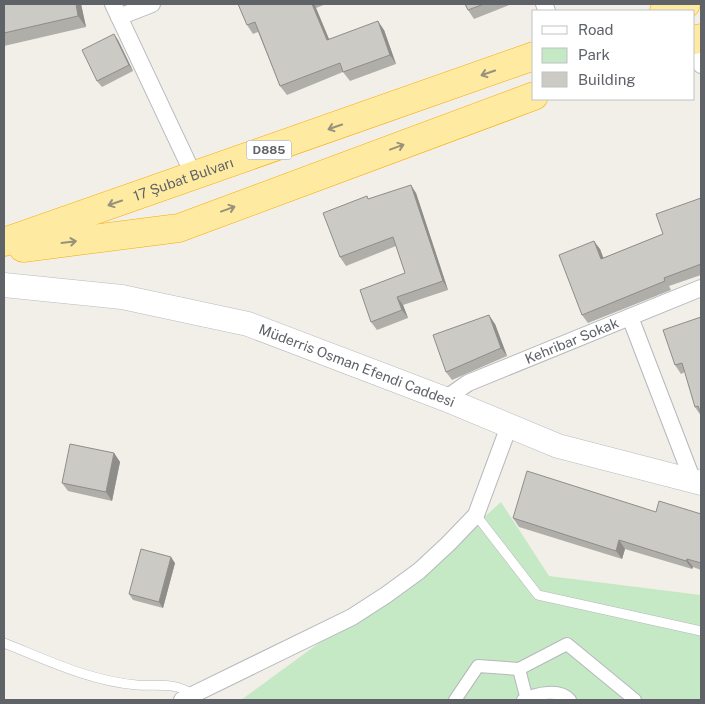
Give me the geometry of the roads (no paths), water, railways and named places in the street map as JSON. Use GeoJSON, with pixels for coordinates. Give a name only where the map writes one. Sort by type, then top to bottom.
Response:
{"type":"FeatureCollection","features":[{"type":"Feature","properties":{"kind":"highway"},"geometry":{"type":"LineString","coordinates":[[667,10],[686,4]]}},
{"type":"Feature","properties":{"kind":"highway","name":"17 Şubat Bulvarı"},"geometry":{"type":"LineString","coordinates":[[4,242],[532,57]]}},
{"type":"Feature","properties":{"kind":"highway"},"geometry":{"type":"LineString","coordinates":[[4,250],[179,228],[532,97]]}},
{"type":"Feature","properties":{"kind":"main road","name":"Müderris Osman Efendi Caddesi"},"geometry":{"type":"LineString","coordinates":[[4,285],[122,297],[248,324],[445,399],[558,446],[697,482]]}},
{"type":"Feature","properties":{"kind":"street"},"geometry":{"type":"LineString","coordinates":[[152,4],[116,10],[194,176]]}},
{"type":"Feature","properties":{"kind":"street"},"geometry":{"type":"LineString","coordinates":[[695,48],[701,65]]}},
{"type":"Feature","properties":{"kind":"street","name":"Kehribar Sokak"},"geometry":{"type":"LineString","coordinates":[[445,399],[468,383],[701,288]]}},
{"type":"Feature","properties":{"kind":"street"},"geometry":{"type":"LineString","coordinates":[[630,317],[697,482]]}},
{"type":"Feature","properties":{"kind":"street"},"geometry":{"type":"LineString","coordinates":[[187,697],[352,617],[380,600],[419,570],[476,515],[509,426]]}},
{"type":"Feature","properties":{"kind":"street"},"geometry":{"type":"LineString","coordinates":[[455,700],[478,666],[519,669],[567,644],[635,700]]}},
{"type":"Feature","properties":{"kind":"street"},"geometry":{"type":"LineString","coordinates":[[519,669],[525,700],[540,694],[555,694],[568,697],[570,700]]}},
{"type":"Feature","properties":{"kind":"lane"},"geometry":{"type":"LineString","coordinates":[[476,515],[538,595],[701,631]]}},
{"type":"Feature","properties":{"kind":"lane"},"geometry":{"type":"LineString","coordinates":[[4,643],[73,670],[100,678],[135,685],[178,686],[187,697]]}}]}
